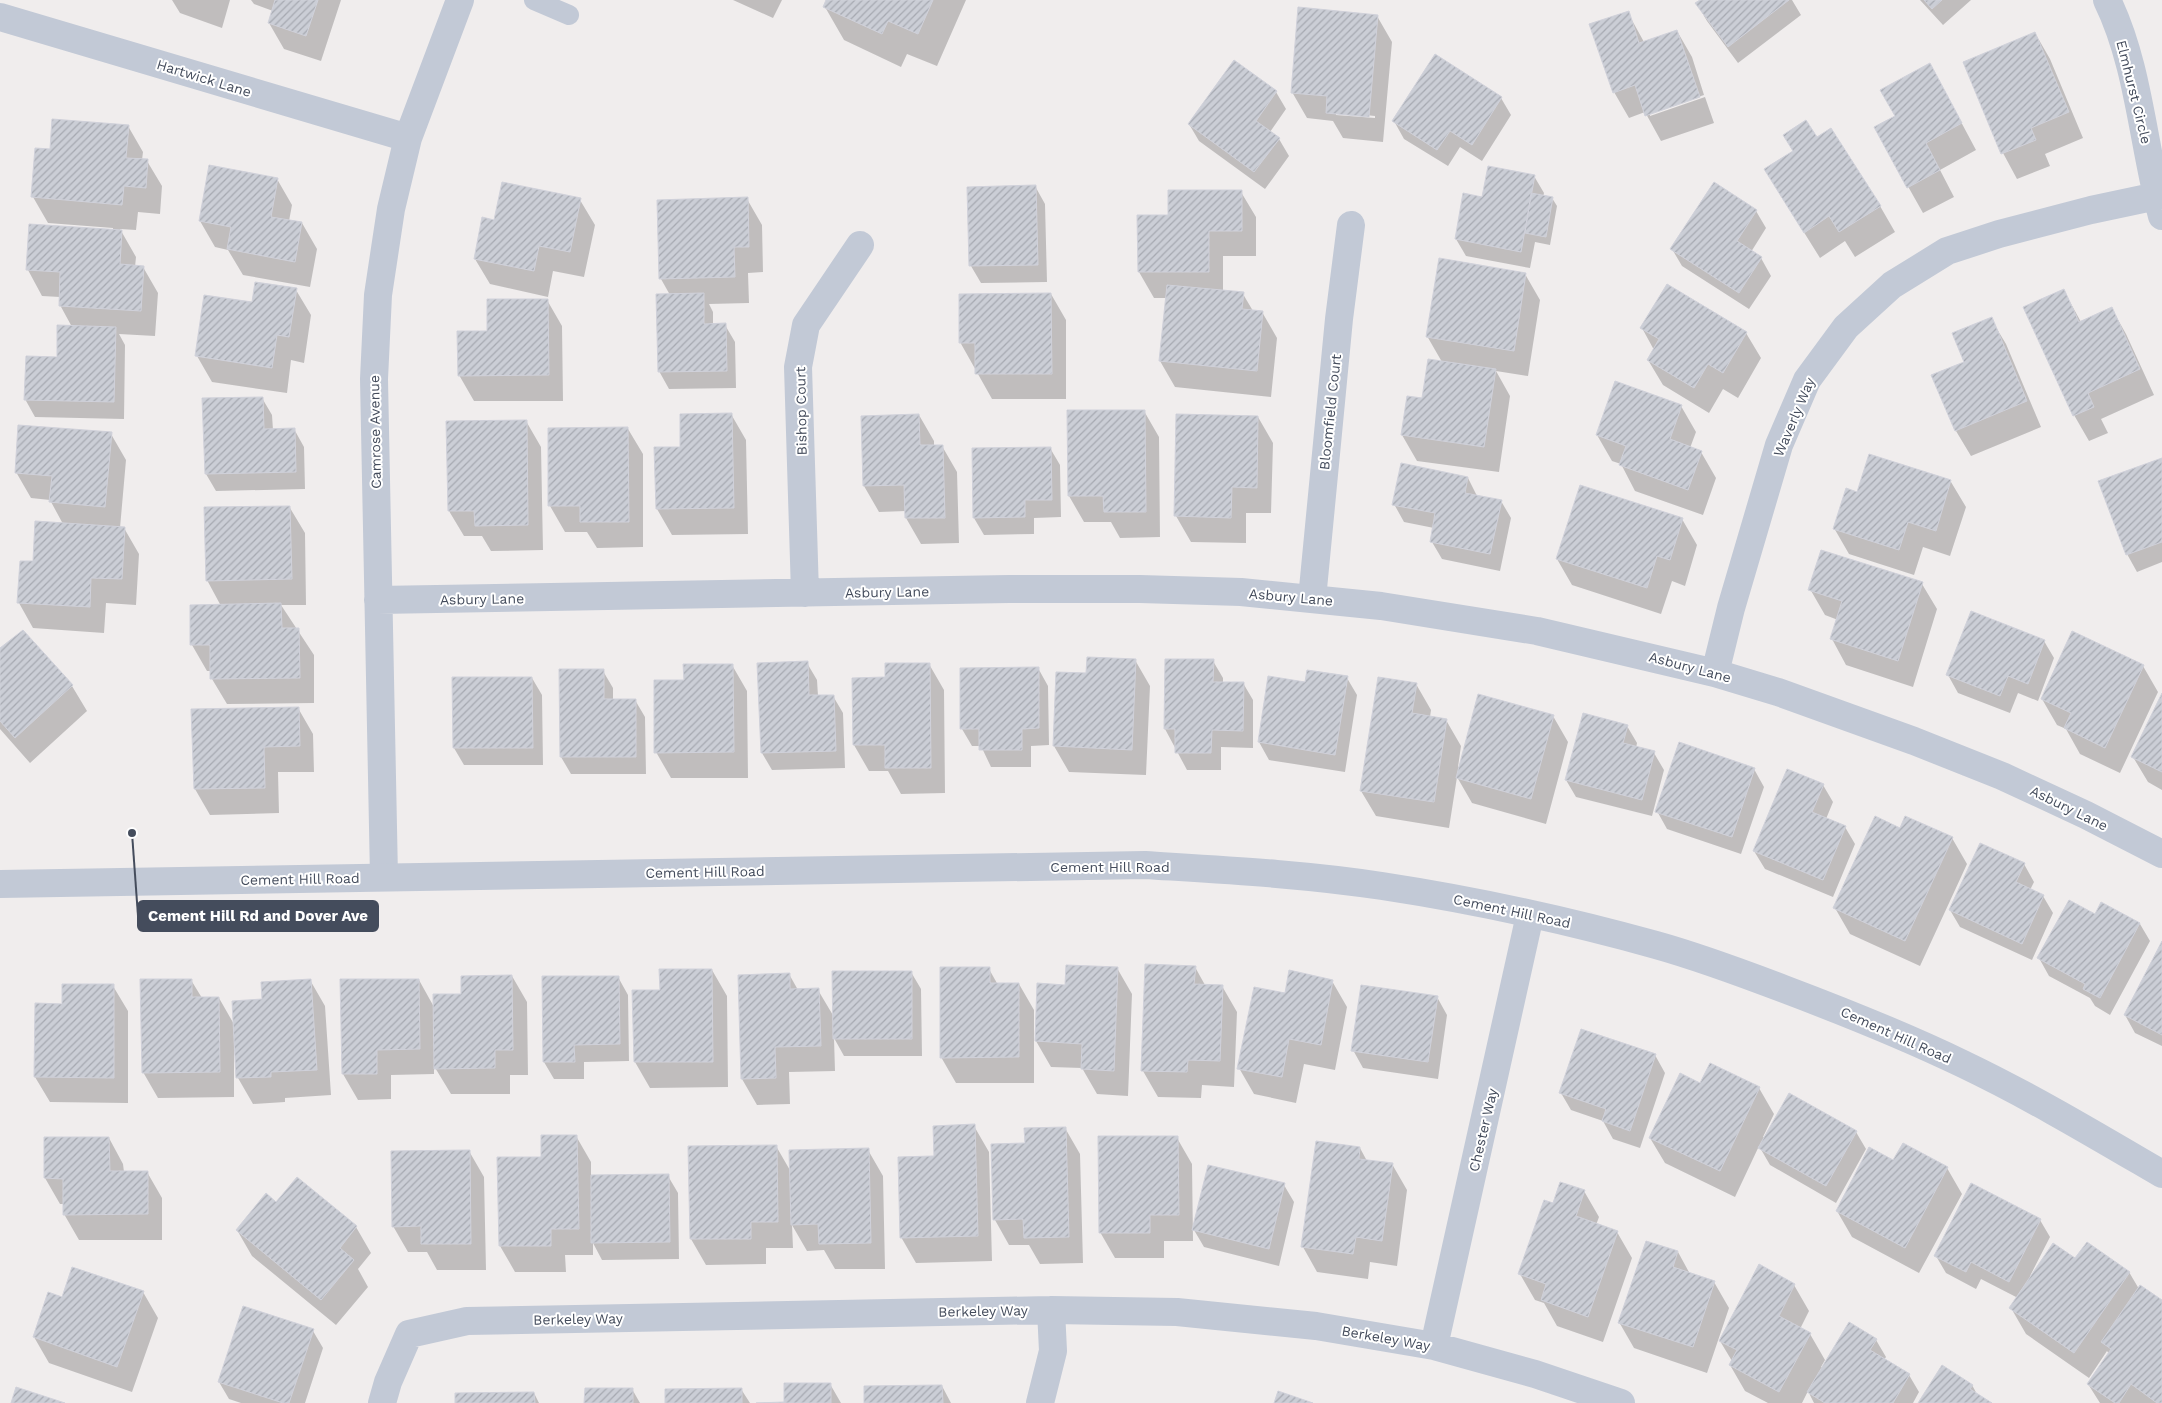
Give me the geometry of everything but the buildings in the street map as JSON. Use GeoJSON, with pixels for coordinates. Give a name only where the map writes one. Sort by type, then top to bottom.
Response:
{"type":"FeatureCollection","features":[{"type":"Feature","properties":{"kind":"street","name":"Camrose Avenue"},"geometry":{"type":"LineString","coordinates":[[384,877],[374,379],[378,295],[391,209],[408,138],[460,0]]}},
{"type":"Feature","properties":{"kind":"street","name":"Elmhurst Circle"},"geometry":{"type":"LineString","coordinates":[[2107,0],[2114,14],[2138,98],[2159,206]]}},
{"type":"Feature","properties":{"kind":"street","name":"Hartwick Lane"},"geometry":{"type":"LineString","coordinates":[[0,17],[408,138]]}},
{"type":"Feature","properties":{"kind":"street","name":"Waverly Way"},"geometry":{"type":"LineString","coordinates":[[1715,673],[1731,608],[1779,445],[1807,380],[1846,327],[1892,285],[1947,251],[1999,234],[2091,210],[2159,206]]}},
{"type":"Feature","properties":{"kind":"street","name":"Bloomfield Court"},"geometry":{"type":"LineString","coordinates":[[1312,599],[1339,319],[1351,226]]}},
{"type":"Feature","properties":{"kind":"street","name":"Bishop Court"},"geometry":{"type":"LineString","coordinates":[[805,593],[798,367],[806,325],[860,245]]}},
{"type":"Feature","properties":{"kind":"street","name":"Asbury Lane"},"geometry":{"type":"LineString","coordinates":[[378,600],[1140,589],[1241,592],[1381,606],[1537,631],[1715,673],[1778,692],[1905,738],[2002,776],[2086,815],[2162,854]]}},
{"type":"Feature","properties":{"kind":"street","name":"Cement Hill Road"},"geometry":{"type":"LineString","coordinates":[[0,884],[1145,865],[1263,872],[1381,886],[1530,914],[1659,946],[1748,975],[1857,1017],[1963,1064],[2069,1120],[2162,1174]]}},
{"type":"Feature","properties":{"kind":"street","name":"Chester Way"},"geometry":{"type":"LineString","coordinates":[[1434,1346],[1530,914]]}},
{"type":"Feature","properties":{"kind":"street","name":"Berkeley Way"},"geometry":{"type":"LineString","coordinates":[[382,1403],[388,1382],[410,1334],[468,1321],[1051,1310],[1178,1312],[1316,1326],[1434,1346],[1535,1374],[1621,1403]]}},
{"type":"Feature","properties":{"kind":"street"},"geometry":{"type":"LineString","coordinates":[[1040,1403],[1053,1351],[1051,1310]]}},
{"type":"Feature","properties":{"kind":"lane"},"geometry":{"type":"LineString","coordinates":[[534,0],[569,15]]}},
{"type":"Feature","properties":{"kind":"place","name":"Cement Hill Rd and Dover Ave"},"geometry":{"type":"Point","coordinates":[132,833]}}]}
